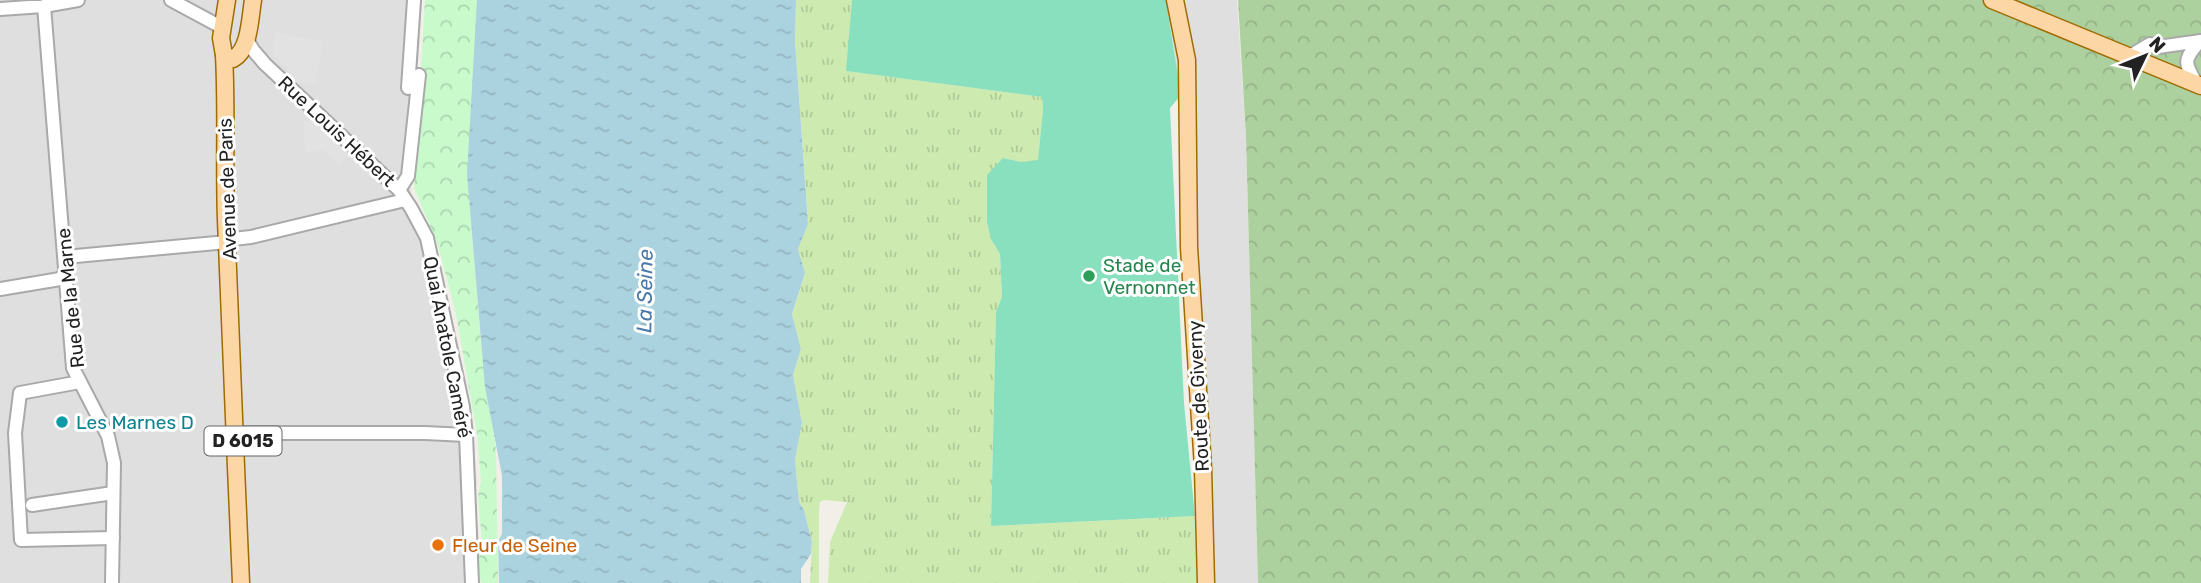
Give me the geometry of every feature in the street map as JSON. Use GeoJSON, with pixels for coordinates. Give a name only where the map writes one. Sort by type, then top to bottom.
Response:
{"type":"FeatureCollection","features":[{"type":"Feature","properties":{"kind":"main road","name":"D 6015"},"geometry":{"type":"LineString","coordinates":[[227,0],[221,45],[230,56]]}},
{"type":"Feature","properties":{"kind":"main road"},"geometry":{"type":"LineString","coordinates":[[230,56],[246,38],[253,0]]}},
{"type":"Feature","properties":{"kind":"main road","name":"Route de Giverny"},"geometry":{"type":"LineString","coordinates":[[1175,0],[1187,60],[1189,247],[1203,468],[1206,583]]}},
{"type":"Feature","properties":{"kind":"main road"},"geometry":{"type":"LineString","coordinates":[[1992,0],[2199,85]]}},
{"type":"Feature","properties":{"kind":"main road","name":"Avenue de Paris"},"geometry":{"type":"LineString","coordinates":[[230,56],[226,77],[224,136],[227,242],[249,583]]}},
{"type":"Feature","properties":{"kind":"main road","name":"Avenue de Paris"},"geometry":{"type":"LineString","coordinates":[[239,433],[241,583]]}},
{"type":"Feature","properties":{"kind":"street"},"geometry":{"type":"LineString","coordinates":[[0,9],[78,0]]}},
{"type":"Feature","properties":{"kind":"street"},"geometry":{"type":"LineString","coordinates":[[171,0],[223,28]]}},
{"type":"Feature","properties":{"kind":"street"},"geometry":{"type":"LineString","coordinates":[[65,257],[227,242],[402,195],[408,176],[419,75],[408,88],[414,0]]}},
{"type":"Feature","properties":{"kind":"street","name":"Rue de la Marne"},"geometry":{"type":"LineString","coordinates":[[44,6],[73,368],[108,436],[114,463],[112,583]]}},
{"type":"Feature","properties":{"kind":"street","name":"Rue Louis Hébert"},"geometry":{"type":"LineString","coordinates":[[246,38],[265,64],[402,195]]}},
{"type":"Feature","properties":{"kind":"street"},"geometry":{"type":"LineString","coordinates":[[2130,56],[2150,44],[2158,47],[2200,41]]}},
{"type":"Feature","properties":{"kind":"street"},"geometry":{"type":"LineString","coordinates":[[2199,85],[2186,61],[2200,41]]}},
{"type":"Feature","properties":{"kind":"street"},"geometry":{"type":"LineString","coordinates":[[2148,64],[2158,47]]}},
{"type":"Feature","properties":{"kind":"street","name":"Rue Louis Hébert"},"geometry":{"type":"LineString","coordinates":[[230,56],[254,58],[265,64]]}},
{"type":"Feature","properties":{"kind":"street","name":"Quai Anatole Caméré"},"geometry":{"type":"LineString","coordinates":[[402,195],[427,238],[463,407],[472,583]]}},
{"type":"Feature","properties":{"kind":"street"},"geometry":{"type":"LineString","coordinates":[[0,289],[60,278],[66,272]]}},
{"type":"Feature","properties":{"kind":"street"},"geometry":{"type":"LineString","coordinates":[[80,382],[20,393],[15,433],[21,540],[113,538]]}},
{"type":"Feature","properties":{"kind":"street"},"geometry":{"type":"LineString","coordinates":[[239,433],[466,435]]}},
{"type":"Feature","properties":{"kind":"street"},"geometry":{"type":"LineString","coordinates":[[32,505],[113,493]]}},
{"type":"Feature","properties":{"kind":"shaded area"},"geometry":{"type":"Polygon","coordinates":[[[0,0],[422,0],[410,186],[412,198],[435,250],[452,321],[469,425],[473,428],[477,485],[474,493],[477,583],[0,583],[0,0]]]}},
{"type":"Feature","properties":{"kind":"shaded area"},"geometry":{"type":"Polygon","coordinates":[[[1166,0],[1237,0],[1246,137],[1258,583],[1212,583],[1181,95],[1166,0]]]}},
{"type":"Feature","properties":{"kind":"shaded area"},"geometry":{"type":"Polygon","coordinates":[[[276,32],[323,42],[315,85],[290,80],[291,73],[274,55],[272,49],[276,32]]]}},
{"type":"Feature","properties":{"kind":"shaded area"},"geometry":{"type":"Polygon","coordinates":[[[315,120],[351,152],[339,166],[323,150],[305,152],[303,122],[315,120]]]}},
{"type":"Feature","properties":{"kind":"green space"},"geometry":{"type":"Polygon","coordinates":[[[425,0],[479,0],[469,198],[482,353],[496,450],[498,583],[481,583],[477,554],[482,543],[477,434],[456,314],[438,245],[414,188],[425,0]]]}},
{"type":"Feature","properties":{"kind":"green space"},"geometry":{"type":"Polygon","coordinates":[[[796,0],[852,0],[847,71],[1042,97],[1038,161],[1021,162],[1003,158],[991,239],[1000,254],[1002,298],[996,312],[991,526],[1195,516],[1197,583],[828,583],[830,542],[847,502],[824,500],[820,502],[819,511],[819,583],[810,583],[812,542],[804,510],[799,502],[795,460],[802,423],[793,375],[801,349],[792,314],[805,274],[798,249],[808,223],[795,41],[796,0]]]}},
{"type":"Feature","properties":{"kind":"green space","name":"Stade de Vernonnet"},"geometry":{"type":"Polygon","coordinates":[[[852,0],[1166,0],[1181,95],[1170,108],[1184,403],[1195,516],[991,526],[996,312],[1002,297],[1000,254],[991,239],[987,222],[987,175],[1003,158],[1021,162],[1038,160],[1042,97],[846,71],[852,0]]]}},
{"type":"Feature","properties":{"kind":"green space"},"geometry":{"type":"Polygon","coordinates":[[[1238,0],[2201,0],[2201,583],[1258,583],[1246,137],[1238,0]]]}},
{"type":"Feature","properties":{"kind":"water","name":"La Seine"},"geometry":{"type":"Polygon","coordinates":[[[477,0],[796,0],[795,41],[808,224],[798,249],[805,273],[792,314],[801,349],[793,375],[802,423],[795,460],[799,502],[804,510],[812,542],[811,554],[801,569],[801,583],[499,583],[498,541],[502,534],[502,476],[485,387],[467,174],[477,0]]]}},
{"type":"Feature","properties":{"kind":"place","name":"Stade de Vernonnet"},"geometry":{"type":"Point","coordinates":[1089,276]}},
{"type":"Feature","properties":{"kind":"place","name":"Les Marnes D"},"geometry":{"type":"Point","coordinates":[62,422]}},
{"type":"Feature","properties":{"kind":"place","name":"Fleur de Seine"},"geometry":{"type":"Point","coordinates":[438,545]}}]}
